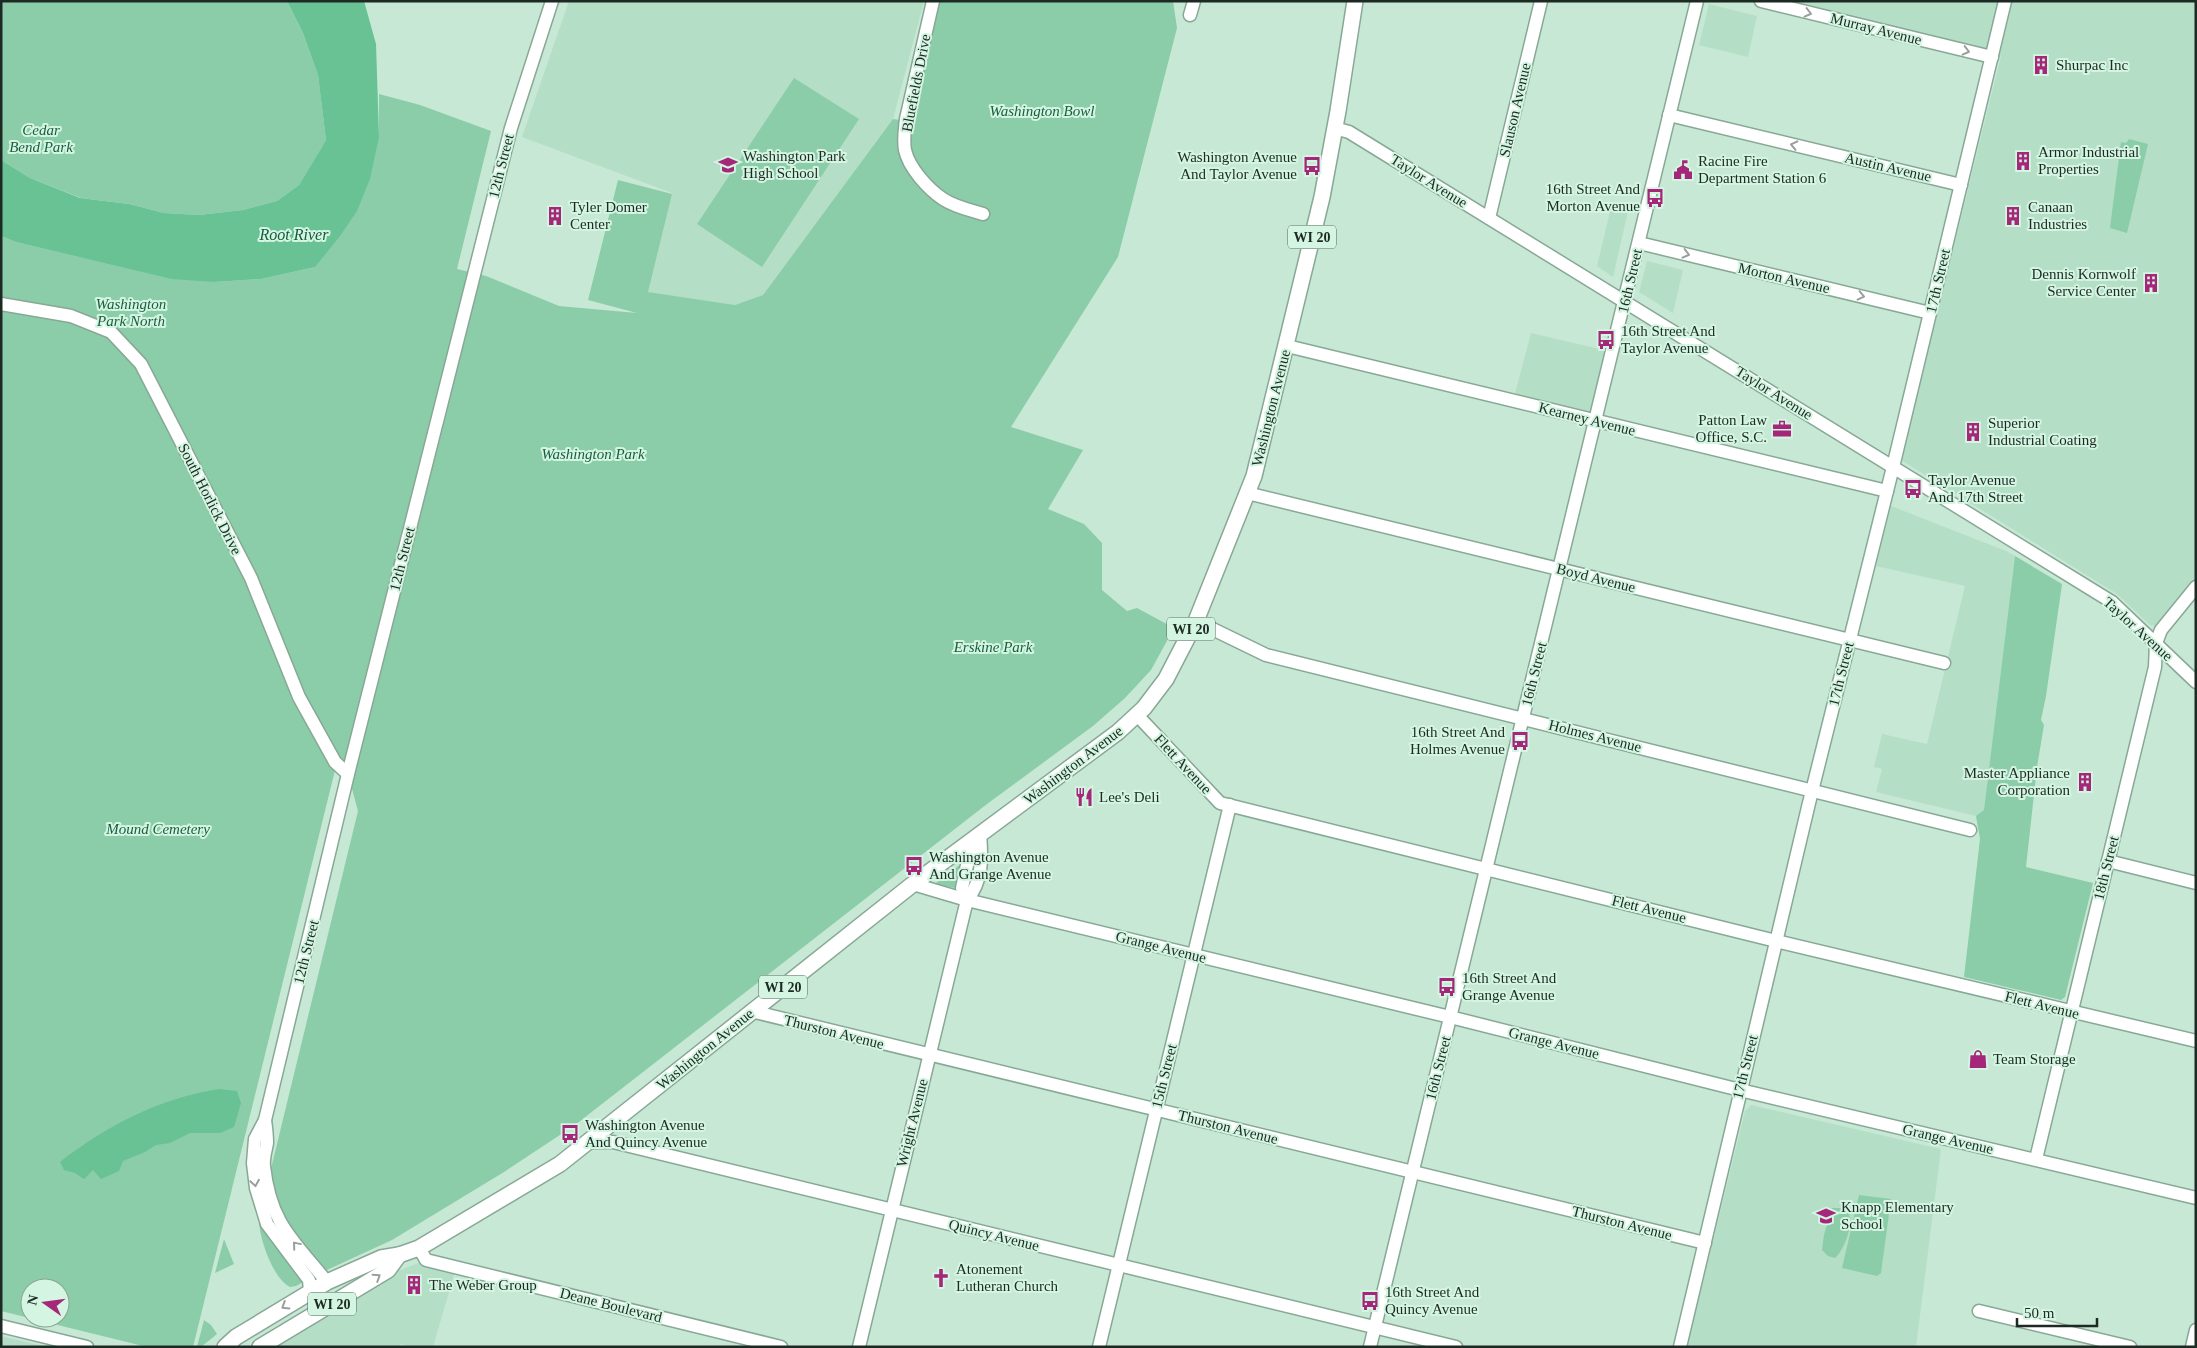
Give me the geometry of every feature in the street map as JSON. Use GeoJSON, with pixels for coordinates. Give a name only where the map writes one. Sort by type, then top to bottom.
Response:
{"type":"FeatureCollection","features":[{"type":"Feature","properties":{"kind":"main road","name":"Washington Avenue"},"geometry":{"type":"LineString","coordinates":[[225,1347],[236,1337],[310,1290],[381,1258],[399,1255],[419,1248],[560,1164],[913,884],[1118,732],[1137,715],[1166,679],[1196,621],[1254,476],[1322,197],[1355,1]]}},
{"type":"Feature","properties":{"kind":"main road","name":"Washington Avenue"},"geometry":{"type":"LineString","coordinates":[[260,1347],[388,1270],[399,1255]]}},
{"type":"Feature","properties":{"kind":"main road"},"geometry":{"type":"LineString","coordinates":[[279,1334],[302,1312],[322,1300],[327,1282]]}},
{"type":"Feature","properties":{"kind":"street","name":"12th Street"},"geometry":{"type":"LineString","coordinates":[[310,1290],[309,1280],[267,1224],[256,1188],[253,1163],[255,1139],[265,1120],[348,774],[511,128],[552,1]]}},
{"type":"Feature","properties":{"kind":"street","name":"Bluefields Drive"},"geometry":{"type":"LineString","coordinates":[[932,1],[906,119],[904,137],[906,152],[926,184],[943,199],[959,207],[983,214]]}},
{"type":"Feature","properties":{"kind":"street"},"geometry":{"type":"LineString","coordinates":[[1190,15],[1194,1]]}},
{"type":"Feature","properties":{"kind":"street","name":"Slauson Avenue"},"geometry":{"type":"LineString","coordinates":[[1489,218],[1541,1]]}},
{"type":"Feature","properties":{"kind":"street","name":"16th Street"},"geometry":{"type":"LineString","coordinates":[[1370,1347],[1697,1]]}},
{"type":"Feature","properties":{"kind":"street","name":"Murray Avenue"},"geometry":{"type":"LineString","coordinates":[[1761,1],[1992,57]]}},
{"type":"Feature","properties":{"kind":"street","name":"17th Street"},"geometry":{"type":"LineString","coordinates":[[1680,1347],[1740,1090],[2005,1]]}},
{"type":"Feature","properties":{"kind":"street","name":"Austin Avenue"},"geometry":{"type":"LineString","coordinates":[[1669,115],[1961,185]]}},
{"type":"Feature","properties":{"kind":"street","name":"Taylor Avenue"},"geometry":{"type":"LineString","coordinates":[[1334,128],[1349,132],[2112,602],[2196,682]]}},
{"type":"Feature","properties":{"kind":"street","name":"Morton Avenue"},"geometry":{"type":"LineString","coordinates":[[1638,243],[1930,313]]}},
{"type":"Feature","properties":{"kind":"street","name":"South Horlick Drive"},"geometry":{"type":"LineString","coordinates":[[1,304],[71,316],[111,332],[141,364],[250,578],[299,697],[335,762],[348,774]]}},
{"type":"Feature","properties":{"kind":"street","name":"Kearney Avenue"},"geometry":{"type":"LineString","coordinates":[[1287,346],[1887,491]]}},
{"type":"Feature","properties":{"kind":"street","name":"Boyd Avenue"},"geometry":{"type":"LineString","coordinates":[[1247,493],[1850,642],[1944,663]]}},
{"type":"Feature","properties":{"kind":"street","name":"18th Street"},"geometry":{"type":"LineString","coordinates":[[2036,1159],[2155,667],[2156,643],[2161,630],[2196,587]]}},
{"type":"Feature","properties":{"kind":"street","name":"Holmes Avenue"},"geometry":{"type":"LineString","coordinates":[[1196,621],[1266,655],[1970,830]]}},
{"type":"Feature","properties":{"kind":"street","name":"Flett Avenue"},"geometry":{"type":"LineString","coordinates":[[1137,715],[1220,803],[1776,941],[2196,1041]]}},
{"type":"Feature","properties":{"kind":"street","name":"15th Street"},"geometry":{"type":"LineString","coordinates":[[1099,1347],[1230,805]]}},
{"type":"Feature","properties":{"kind":"street","name":"Wright Avenue"},"geometry":{"type":"LineString","coordinates":[[859,1347],[967,900],[962,888],[969,856],[980,834]]}},
{"type":"Feature","properties":{"kind":"street"},"geometry":{"type":"LineString","coordinates":[[2108,861],[2196,883]]}},
{"type":"Feature","properties":{"kind":"street","name":"Grange Avenue"},"geometry":{"type":"LineString","coordinates":[[913,884],[967,900],[1450,1017],[1740,1090],[2196,1198]]}},
{"type":"Feature","properties":{"kind":"street","name":"Thurston Avenue"},"geometry":{"type":"LineString","coordinates":[[751,1012],[1705,1243]]}},
{"type":"Feature","properties":{"kind":"street","name":"12th Street"},"geometry":{"type":"LineString","coordinates":[[265,1120],[267,1142],[264,1162],[267,1194],[277,1218],[291,1239],[327,1282]]}},
{"type":"Feature","properties":{"kind":"street","name":"Quincy Avenue"},"geometry":{"type":"LineString","coordinates":[[589,1142],[613,1142],[1456,1347]]}},
{"type":"Feature","properties":{"kind":"street","name":"Deane Boulevard"},"geometry":{"type":"LineString","coordinates":[[419,1248],[426,1260],[781,1347]]}},
{"type":"Feature","properties":{"kind":"street"},"geometry":{"type":"LineString","coordinates":[[1979,1312],[2130,1347]]}},
{"type":"Feature","properties":{"kind":"street"},"geometry":{"type":"LineString","coordinates":[[1,1326],[87,1347]]}},
{"type":"Feature","properties":{"kind":"street"},"geometry":{"type":"LineString","coordinates":[[2192,1347],[2196,1330]]}},
{"type":"Feature","properties":{"kind":"shaded area","name":"Washington Park High School"},"geometry":{"type":"Polygon","coordinates":[[[569,1],[924,1],[893,119],[763,295],[735,305],[647,292],[672,193],[522,137],[569,1]]]}},
{"type":"Feature","properties":{"kind":"shaded area"},"geometry":{"type":"Polygon","coordinates":[[[1778,1],[2196,1],[2196,579],[2157,626],[2150,625],[2117,594],[1901,460],[2001,56],[1778,1]]]}},
{"type":"Feature","properties":{"kind":"shaded area"},"geometry":{"type":"Polygon","coordinates":[[[1709,4],[1757,16],[1748,57],[1699,45],[1709,4]]]}},
{"type":"Feature","properties":{"kind":"shaded area"},"geometry":{"type":"Polygon","coordinates":[[[1612,203],[1629,207],[1613,277],[1597,266],[1612,203]]]}},
{"type":"Feature","properties":{"kind":"shaded area"},"geometry":{"type":"Polygon","coordinates":[[[1647,261],[1683,270],[1673,313],[1639,292],[1647,261]]]}},
{"type":"Feature","properties":{"kind":"shaded area"},"geometry":{"type":"Polygon","coordinates":[[[1531,333],[1612,352],[1596,421],[1513,401],[1531,333]]]}},
{"type":"Feature","properties":{"kind":"shaded area"},"geometry":{"type":"Polygon","coordinates":[[[1891,506],[2015,556],[1984,811],[1976,816],[1876,792],[1882,769],[1874,767],[1882,734],[1927,744],[1965,586],[1876,566],[1891,506]]]}},
{"type":"Feature","properties":{"kind":"shaded area","name":"Knapp Elementary School"},"geometry":{"type":"Polygon","coordinates":[[[1751,1105],[1941,1149],[1916,1347],[1687,1347],[1745,1111],[1751,1105]]]}},
{"type":"Feature","properties":{"kind":"shaded area"},"geometry":{"type":"Polygon","coordinates":[[[426,1260],[456,1268],[433,1347],[411,1347],[400,1344],[399,1347],[272,1347],[400,1270],[426,1260]]]}},
{"type":"Feature","properties":{"kind":"shaded area"},"geometry":{"type":"Polygon","coordinates":[[[1,1336],[46,1347],[1,1347],[1,1336]]]}},
{"type":"Feature","properties":{"kind":"green space","name":"Cedar Bend Park"},"geometry":{"type":"Polygon","coordinates":[[[1,1],[287,1],[303,33],[318,75],[326,140],[299,185],[277,201],[243,210],[199,215],[164,213],[129,204],[81,198],[30,178],[1,160],[1,1]]]}},
{"type":"Feature","properties":{"kind":"green space"},"geometry":{"type":"Polygon","coordinates":[[[939,1],[1173,1],[1177,28],[1118,257],[1011,427],[1083,450],[1048,509],[1084,524],[1102,543],[1102,590],[1127,611],[1137,608],[1174,628],[1151,670],[1125,698],[1093,726],[987,804],[575,1125],[504,1172],[392,1240],[296,1286],[290,1287],[272,1266],[261,1235],[259,1218],[358,811],[348,774],[338,758],[193,1347],[147,1347],[70,1328],[70,1278],[20,1278],[20,1316],[1,1311],[1,236],[16,242],[89,259],[214,282],[261,279],[315,267],[379,137],[379,94],[420,105],[491,131],[457,269],[486,276],[559,306],[637,313],[588,300],[618,180],[672,194],[648,292],[735,305],[763,295],[893,119],[913,122],[939,1]]]}},
{"type":"Feature","properties":{"kind":"green space"},"geometry":{"type":"Polygon","coordinates":[[[794,78],[859,119],[762,267],[697,224],[794,78]]]}},
{"type":"Feature","properties":{"kind":"green space"},"geometry":{"type":"Polygon","coordinates":[[[2129,139],[2148,144],[2127,233],[2110,228],[2121,142],[2126,143],[2129,139]]]}},
{"type":"Feature","properties":{"kind":"green space"},"geometry":{"type":"Polygon","coordinates":[[[2015,556],[2062,584],[2041,720],[2044,725],[2037,767],[2026,867],[2093,883],[2065,997],[2061,1000],[1964,977],[1980,839],[1976,816],[1984,810],[2015,556]]]}},
{"type":"Feature","properties":{"kind":"green space"},"geometry":{"type":"Polygon","coordinates":[[[961,864],[955,888],[936,884],[936,883],[961,864]]]}},
{"type":"Feature","properties":{"kind":"green space"},"geometry":{"type":"Polygon","coordinates":[[[1859,1195],[1891,1199],[1881,1273],[1877,1276],[1842,1268],[1859,1195]]]}},
{"type":"Feature","properties":{"kind":"green space"},"geometry":{"type":"Polygon","coordinates":[[[1832,1208],[1841,1208],[1848,1211],[1850,1216],[1848,1236],[1835,1258],[1828,1256],[1822,1250],[1824,1235],[1832,1208]]]}},
{"type":"Feature","properties":{"kind":"green space"},"geometry":{"type":"Polygon","coordinates":[[[224,1239],[234,1264],[215,1273],[224,1239]]]}},
{"type":"Feature","properties":{"kind":"green space"},"geometry":{"type":"Polygon","coordinates":[[[204,1320],[211,1325],[217,1334],[201,1347],[197,1347],[204,1320]]]}},
{"type":"Feature","properties":{"kind":"water","name":"Root River"},"geometry":{"type":"Polygon","coordinates":[[[287,1],[364,1],[376,44],[379,137],[370,179],[357,211],[315,267],[261,279],[214,282],[172,279],[16,242],[1,236],[1,160],[30,178],[80,198],[129,204],[164,213],[199,215],[243,210],[277,201],[299,185],[326,140],[318,75],[303,33],[287,1]]]}},
{"type":"Feature","properties":{"kind":"water"},"geometry":{"type":"Polygon","coordinates":[[[219,1089],[237,1091],[241,1103],[234,1127],[220,1133],[190,1133],[170,1143],[156,1145],[123,1161],[119,1171],[101,1179],[93,1170],[84,1179],[75,1173],[64,1170],[60,1162],[115,1125],[135,1115],[176,1099],[219,1089]]]}},
{"type":"Feature","properties":{"kind":"place","name":"Shurpac Inc"},"geometry":{"type":"Point","coordinates":[2041,65]}},
{"type":"Feature","properties":{"kind":"place","name":"Armor Industrial Properties"},"geometry":{"type":"Point","coordinates":[2023,161]}},
{"type":"Feature","properties":{"kind":"place","name":"Washington Park High School"},"geometry":{"type":"Point","coordinates":[728,165]}},
{"type":"Feature","properties":{"kind":"place","name":"Washington Avenue And Taylor Avenue"},"geometry":{"type":"Point","coordinates":[1312,166]}},
{"type":"Feature","properties":{"kind":"place","name":"Racine Fire Department Station 6"},"geometry":{"type":"Point","coordinates":[1683,170]}},
{"type":"Feature","properties":{"kind":"place","name":"16th Street And Morton Avenue"},"geometry":{"type":"Point","coordinates":[1655,198]}},
{"type":"Feature","properties":{"kind":"place","name":"Tyler Domer Center"},"geometry":{"type":"Point","coordinates":[555,216]}},
{"type":"Feature","properties":{"kind":"place","name":"Canaan Industries"},"geometry":{"type":"Point","coordinates":[2013,216]}},
{"type":"Feature","properties":{"kind":"place","name":"Dennis Kornwolf Service Center"},"geometry":{"type":"Point","coordinates":[2151,283]}},
{"type":"Feature","properties":{"kind":"place","name":"16th Street And Taylor Avenue"},"geometry":{"type":"Point","coordinates":[1606,340]}},
{"type":"Feature","properties":{"kind":"place","name":"Patton Law Office, S.C."},"geometry":{"type":"Point","coordinates":[1782,429]}},
{"type":"Feature","properties":{"kind":"place","name":"Superior Industrial Coating"},"geometry":{"type":"Point","coordinates":[1973,432]}},
{"type":"Feature","properties":{"kind":"place","name":"Taylor Avenue And 17th Street"},"geometry":{"type":"Point","coordinates":[1913,489]}},
{"type":"Feature","properties":{"kind":"place","name":"16th Street And Holmes Avenue"},"geometry":{"type":"Point","coordinates":[1520,741]}},
{"type":"Feature","properties":{"kind":"place","name":"Master Appliance Corporation"},"geometry":{"type":"Point","coordinates":[2085,782]}},
{"type":"Feature","properties":{"kind":"place","name":"Lee's Deli"},"geometry":{"type":"Point","coordinates":[1084,797]}},
{"type":"Feature","properties":{"kind":"place","name":"Washington Avenue And Grange Avenue"},"geometry":{"type":"Point","coordinates":[914,866]}},
{"type":"Feature","properties":{"kind":"place","name":"16th Street And Grange Avenue"},"geometry":{"type":"Point","coordinates":[1447,987]}},
{"type":"Feature","properties":{"kind":"place","name":"Team Storage"},"geometry":{"type":"Point","coordinates":[1978,1059]}},
{"type":"Feature","properties":{"kind":"place","name":"Washington Avenue And Quincy Avenue"},"geometry":{"type":"Point","coordinates":[570,1134]}},
{"type":"Feature","properties":{"kind":"place","name":"Knapp Elementary School"},"geometry":{"type":"Point","coordinates":[1826,1216]}},
{"type":"Feature","properties":{"kind":"place","name":"Atonement Lutheran Church"},"geometry":{"type":"Point","coordinates":[941,1278]}},
{"type":"Feature","properties":{"kind":"place","name":"The Weber Group"},"geometry":{"type":"Point","coordinates":[414,1285]}},
{"type":"Feature","properties":{"kind":"place","name":"16th Street And Quincy Avenue"},"geometry":{"type":"Point","coordinates":[1370,1301]}},
{"type":"Feature","properties":{"kind":"park label","name":"Washington Bowl"},"geometry":{"type":"Point","coordinates":[1042,111]}},
{"type":"Feature","properties":{"kind":"park label","name":"Washington Park North"},"geometry":{"type":"Point","coordinates":[131,312]}},
{"type":"Feature","properties":{"kind":"park label","name":"Washington Park"},"geometry":{"type":"Point","coordinates":[593,454]}},
{"type":"Feature","properties":{"kind":"park label","name":"Erskine Park"},"geometry":{"type":"Point","coordinates":[993,647]}},
{"type":"Feature","properties":{"kind":"park label","name":"Mound Cemetery"},"geometry":{"type":"Point","coordinates":[158,829]}}]}
